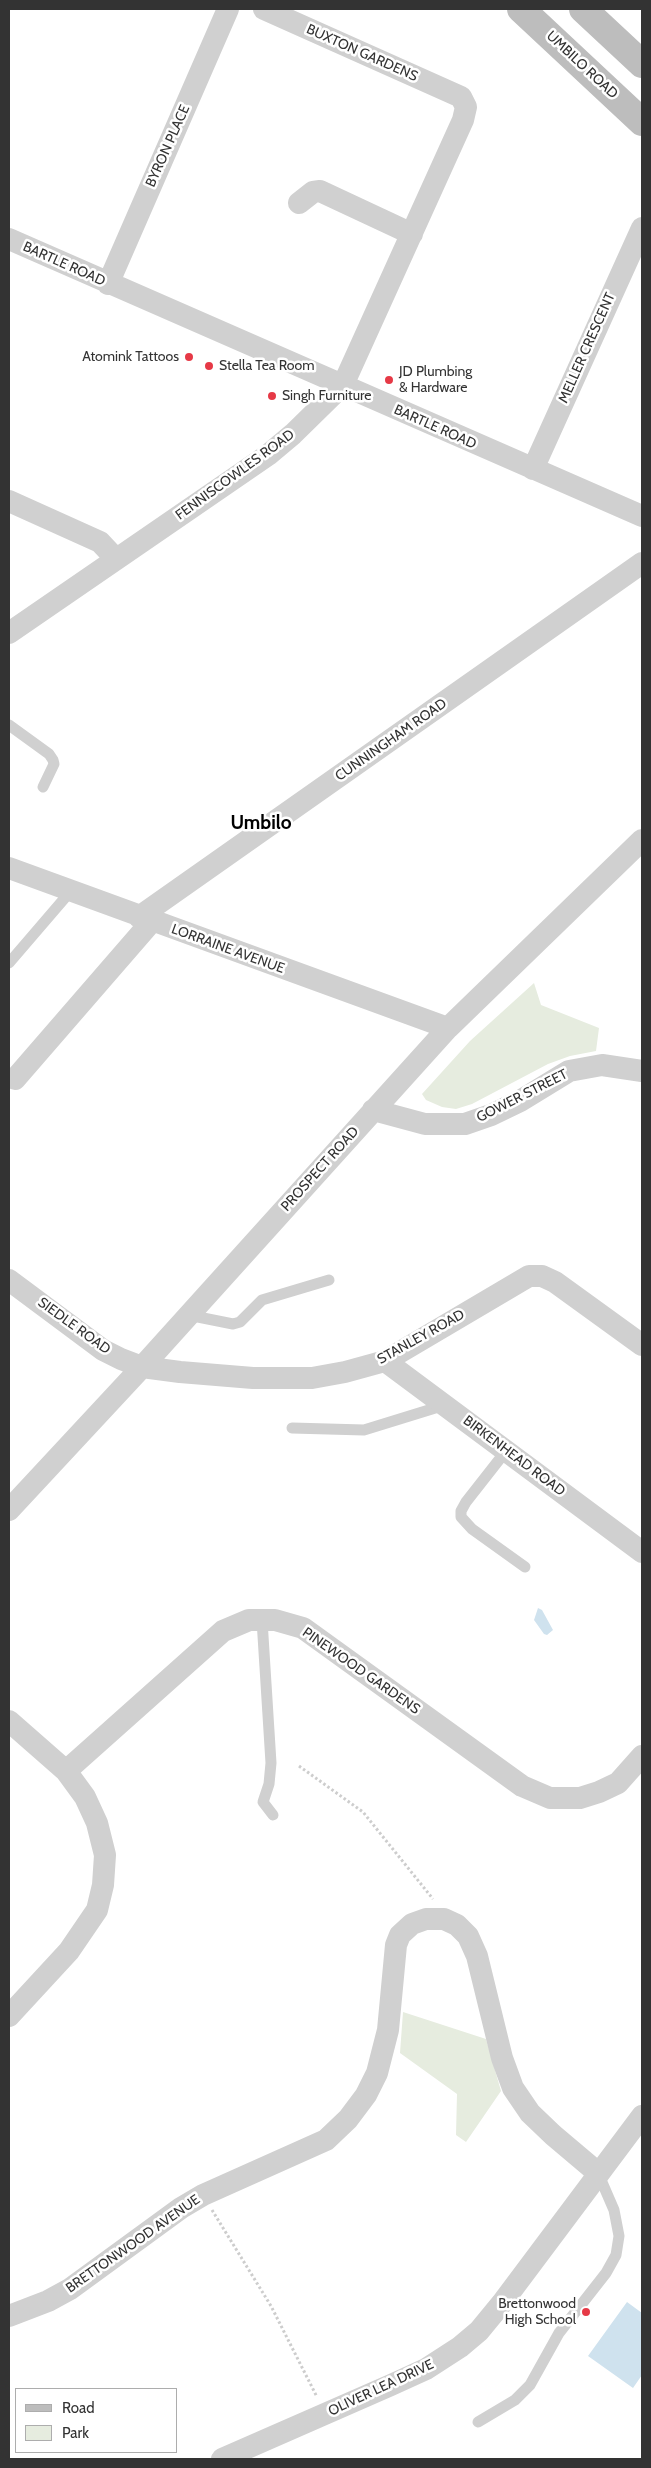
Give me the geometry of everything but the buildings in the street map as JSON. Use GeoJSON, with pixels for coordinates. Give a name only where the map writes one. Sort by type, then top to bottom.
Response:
{"type":"FeatureCollection","features":[{"type":"Feature","properties":{"kind":"main road","name":"UMBILO ROAD"},"geometry":{"type":"LineString","coordinates":[[522,9],[642,122]]}},
{"type":"Feature","properties":{"kind":"main road"},"geometry":{"type":"LineString","coordinates":[[583,9],[642,64]]}},
{"type":"Feature","properties":{"kind":"street","name":"BYRON PLACE"},"geometry":{"type":"LineString","coordinates":[[108,284],[228,9]]}},
{"type":"Feature","properties":{"kind":"street","name":"BUXTON GARDENS"},"geometry":{"type":"LineString","coordinates":[[264,9],[460,97]]}},
{"type":"Feature","properties":{"kind":"street","name":"FENNISCOWLES ROAD"},"geometry":{"type":"LineString","coordinates":[[9,633],[268,454],[293,434],[343,385],[463,120],[466,107],[460,97]]}},
{"type":"Feature","properties":{"kind":"street"},"geometry":{"type":"LineString","coordinates":[[299,204],[313,192],[320,190],[412,234]]}},
{"type":"Feature","properties":{"kind":"street","name":"MELLER CRESCENT"},"geometry":{"type":"LineString","coordinates":[[533,469],[642,228]]}},
{"type":"Feature","properties":{"kind":"street","name":"BARTLE ROAD"},"geometry":{"type":"LineString","coordinates":[[9,239],[108,284],[642,516]]}},
{"type":"Feature","properties":{"kind":"street"},"geometry":{"type":"LineString","coordinates":[[9,501],[100,542],[115,558]]}},
{"type":"Feature","properties":{"kind":"street","name":"CUNNINGHAM ROAD"},"geometry":{"type":"LineString","coordinates":[[15,1080],[146,919],[642,563]]}},
{"type":"Feature","properties":{"kind":"street","name":"PROSPECT ROAD"},"geometry":{"type":"LineString","coordinates":[[9,1510],[142,1367],[448,1028],[642,840]]}},
{"type":"Feature","properties":{"kind":"street","name":"LORRAINE AVENUE"},"geometry":{"type":"LineString","coordinates":[[9,868],[70,892],[448,1028]]}},
{"type":"Feature","properties":{"kind":"street","name":"GOWER STREET"},"geometry":{"type":"LineString","coordinates":[[373,1110],[425,1124],[465,1124],[520,1101],[569,1071],[602,1065],[642,1071]]}},
{"type":"Feature","properties":{"kind":"street","name":"STANLEY ROAD"},"geometry":{"type":"LineString","coordinates":[[142,1367],[253,1378],[312,1378],[385,1361],[529,1276],[542,1276],[554,1282],[642,1345]]}},
{"type":"Feature","properties":{"kind":"street","name":"SIEDLE ROAD"},"geometry":{"type":"LineString","coordinates":[[9,1280],[103,1350],[142,1367]]}},
{"type":"Feature","properties":{"kind":"street","name":"BIRKENHEAD ROAD"},"geometry":{"type":"LineString","coordinates":[[385,1361],[642,1552]]}},
{"type":"Feature","properties":{"kind":"street","name":"PINEWOOD GARDENS"},"geometry":{"type":"LineString","coordinates":[[66,1771],[223,1631],[250,1620],[275,1620],[304,1628],[522,1786],[550,1798],[580,1798],[599,1792],[618,1783],[642,1756]]}},
{"type":"Feature","properties":{"kind":"street"},"geometry":{"type":"LineString","coordinates":[[9,1721],[66,1771],[85,1797],[97,1823],[106,1855],[103,1885],[97,1910],[79,1938],[9,2016]]}},
{"type":"Feature","properties":{"kind":"street","name":"BRETTONWOOD AVENUE"},"geometry":{"type":"LineString","coordinates":[[9,2316],[48,2302],[70,2289],[169,2216],[203,2195],[326,2140],[348,2119],[366,2096],[376,2073],[388,2030],[396,1945],[400,1935],[412,1924],[426,1919],[444,1919]]}},
{"type":"Feature","properties":{"kind":"street"},"geometry":{"type":"LineString","coordinates":[[444,1919],[457,1924],[468,1936],[477,1956],[502,2058],[513,2088],[536,2118],[598,2173]]}},
{"type":"Feature","properties":{"kind":"street","name":"OLIVER LEA DRIVE"},"geometry":{"type":"LineString","coordinates":[[222,2459],[426,2369],[460,2347],[479,2331],[642,2116]]}},
{"type":"Feature","properties":{"kind":"lane"},"geometry":{"type":"LineString","coordinates":[[9,725],[49,754],[53,760],[54,764],[43,787]]}},
{"type":"Feature","properties":{"kind":"lane"},"geometry":{"type":"LineString","coordinates":[[9,963],[70,892]]}},
{"type":"Feature","properties":{"kind":"lane"},"geometry":{"type":"LineString","coordinates":[[188,1316],[224,1323],[240,1322],[262,1300],[329,1280]]}},
{"type":"Feature","properties":{"kind":"lane"},"geometry":{"type":"LineString","coordinates":[[292,1428],[364,1430],[445,1405]]}},
{"type":"Feature","properties":{"kind":"lane"},"geometry":{"type":"LineString","coordinates":[[506,1451],[466,1502],[461,1511],[461,1517],[472,1529],[525,1567]]}},
{"type":"Feature","properties":{"kind":"lane"},"geometry":{"type":"LineString","coordinates":[[262,1620],[271,1763],[270,1779],[263,1802],[273,1815]]}},
{"type":"Feature","properties":{"kind":"lane"},"geometry":{"type":"LineString","coordinates":[[478,2422],[515,2400],[530,2385],[559,2333],[606,2273],[616,2255],[619,2236],[614,2210],[598,2173]]}},
{"type":"Feature","properties":{"kind":"path"},"geometry":{"type":"LineString","coordinates":[[300,1766],[363,1812],[426,1889],[444,1919]]}},
{"type":"Feature","properties":{"kind":"path"},"geometry":{"type":"LineString","coordinates":[[203,2195],[271,2306],[325,2414]]}},
{"type":"Feature","properties":{"kind":"green space"},"geometry":{"type":"Polygon","coordinates":[[[534,983],[541,1005],[599,1028],[596,1051],[570,1056],[548,1064],[472,1104],[456,1109],[442,1107],[426,1100],[422,1094],[470,1041],[534,983]]]}},
{"type":"Feature","properties":{"kind":"green space"},"geometry":{"type":"Polygon","coordinates":[[[403,2012],[486,2039],[501,2091],[466,2142],[456,2135],[457,2094],[400,2053],[403,2012]]]}},
{"type":"Feature","properties":{"kind":"water"},"geometry":{"type":"Polygon","coordinates":[[[538,1608],[542,1610],[553,1630],[547,1635],[544,1634],[534,1620],[538,1608]]]}},
{"type":"Feature","properties":{"kind":"water"},"geometry":{"type":"Polygon","coordinates":[[[627,2302],[642,2313],[642,2375],[633,2388],[588,2356],[627,2302]]]}},
{"type":"Feature","properties":{"kind":"place","name":"Atomink Tattoos"},"geometry":{"type":"Point","coordinates":[189,357]}},
{"type":"Feature","properties":{"kind":"place","name":"Stella Tea Room"},"geometry":{"type":"Point","coordinates":[209,366]}},
{"type":"Feature","properties":{"kind":"place","name":"JD Plumbing & Hardware"},"geometry":{"type":"Point","coordinates":[389,380]}},
{"type":"Feature","properties":{"kind":"place","name":"Singh Furniture"},"geometry":{"type":"Point","coordinates":[272,396]}},
{"type":"Feature","properties":{"kind":"place","name":"Brettonwood High School"},"geometry":{"type":"Point","coordinates":[586,2312]}},
{"type":"Feature","properties":{"kind":"district","name":"Umbilo"},"geometry":{"type":"Point","coordinates":[261,823]}}]}
